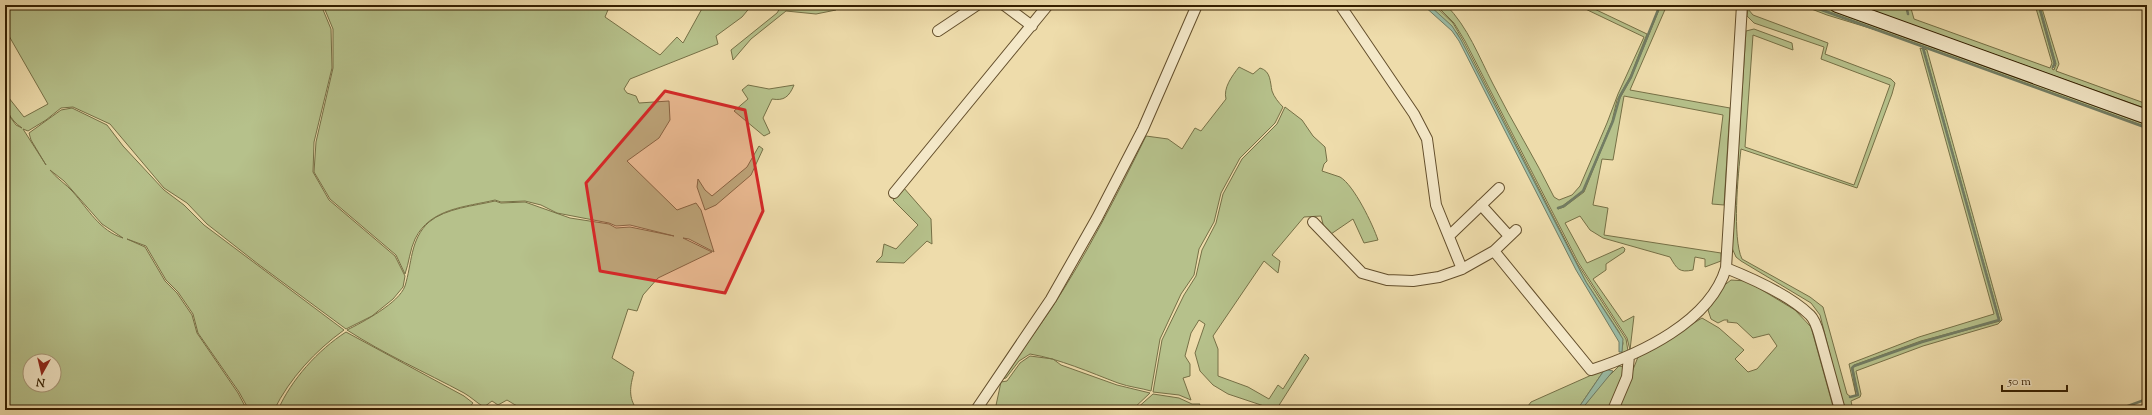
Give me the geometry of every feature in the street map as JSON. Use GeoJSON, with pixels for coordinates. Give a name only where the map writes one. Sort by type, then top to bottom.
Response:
{"type":"FeatureCollection","features":[{"type":"Feature","properties":{"kind":"main road"},"geometry":{"type":"LineString","coordinates":[[1837,5],[2147,117]]}},
{"type":"Feature","properties":{"kind":"street"},"geometry":{"type":"LineString","coordinates":[[938,31],[977,5]]}},
{"type":"Feature","properties":{"kind":"street"},"geometry":{"type":"LineString","coordinates":[[1004,5],[1032,26]]}},
{"type":"Feature","properties":{"kind":"street"},"geometry":{"type":"LineString","coordinates":[[894,192],[1048,5]]}},
{"type":"Feature","properties":{"kind":"street"},"geometry":{"type":"LineString","coordinates":[[976,410],[1051,299],[1097,218],[1143,129],[1197,5]]}},
{"type":"Feature","properties":{"kind":"street"},"geometry":{"type":"LineString","coordinates":[[1340,5],[1414,114],[1427,139],[1430,152],[1436,205],[1462,269]]}},
{"type":"Feature","properties":{"kind":"street"},"geometry":{"type":"LineString","coordinates":[[1494,251],[1591,370],[1646,348],[1694,315],[1715,293],[1726,268],[1742,5]]}},
{"type":"Feature","properties":{"kind":"street"},"geometry":{"type":"LineString","coordinates":[[1449,236],[1499,188]]}},
{"type":"Feature","properties":{"kind":"street"},"geometry":{"type":"LineString","coordinates":[[1313,222],[1362,273],[1387,280],[1413,281],[1439,277],[1462,269],[1494,251],[1512,233],[1481,205]]}},
{"type":"Feature","properties":{"kind":"street"},"geometry":{"type":"LineString","coordinates":[[1726,268],[1770,288],[1810,315],[1816,323],[1840,410]]}},
{"type":"Feature","properties":{"kind":"street"},"geometry":{"type":"LineString","coordinates":[[1613,410],[1627,377],[1629,356]]}},
{"type":"Feature","properties":{"kind":"highlighted area"},"geometry":{"type":"Polygon","coordinates":[[[665,91],[745,110],[763,211],[725,293],[600,271],[586,183],[665,91]]]}},
{"type":"Feature","properties":{"kind":"shaded area"},"geometry":{"type":"Polygon","coordinates":[[[5,5],[321,5],[331,29],[332,68],[314,142],[313,172],[329,200],[395,256],[405,276],[403,287],[393,299],[372,316],[346,329],[258,264],[207,224],[187,203],[164,188],[110,124],[73,107],[61,108],[46,120],[28,131],[23,129],[46,165],[31,140],[29,133],[61,110],[72,108],[107,125],[123,146],[164,190],[184,205],[204,225],[344,330],[313,356],[304,366],[280,398],[274,410],[249,410],[239,392],[198,333],[193,314],[178,292],[166,280],[146,246],[127,239],[145,247],[165,281],[177,293],[192,315],[197,333],[238,393],[247,410],[9,410],[5,407],[5,110],[16,125],[22,128],[14,121],[7,109],[5,93],[24,117],[48,104],[5,29],[5,5]],[[50,170],[73,192],[101,225],[115,235],[123,238],[102,224],[64,181],[50,170]]]}},
{"type":"Feature","properties":{"kind":"shaded area"},"geometry":{"type":"Polygon","coordinates":[[[323,5],[610,5],[605,17],[660,55],[677,37],[683,43],[704,5],[752,5],[742,17],[716,36],[718,44],[630,79],[624,89],[627,93],[636,96],[639,103],[669,101],[670,120],[659,138],[627,161],[677,210],[696,203],[701,210],[714,252],[689,239],[683,238],[712,252],[658,278],[643,295],[637,311],[628,309],[612,358],[634,372],[631,396],[637,410],[544,410],[541,407],[528,410],[523,409],[507,400],[498,405],[492,401],[484,407],[464,393],[390,355],[347,330],[380,311],[396,299],[405,286],[412,252],[418,236],[429,222],[422,229],[415,239],[405,274],[396,255],[330,199],[314,172],[316,142],[333,68],[333,29],[323,5]],[[495,200],[461,207],[436,217],[469,206],[495,201],[501,203],[525,202],[570,218],[609,224],[616,228],[630,227],[674,236],[630,225],[616,226],[609,223],[557,213],[541,205],[525,201],[501,202],[495,200]]]}},
{"type":"Feature","properties":{"kind":"shaded area"},"geometry":{"type":"Polygon","coordinates":[[[782,5],[839,5],[836,10],[816,14],[786,11],[751,39],[733,60],[731,50],[777,13],[782,5]]]}},
{"type":"Feature","properties":{"kind":"shaded area"},"geometry":{"type":"Polygon","coordinates":[[[1423,5],[1429,5],[1452,26],[1461,40],[1586,282],[1623,339],[1622,352],[1619,352],[1619,342],[1576,270],[1459,41],[1452,31],[1423,5]]]}},
{"type":"Feature","properties":{"kind":"shaded area"},"geometry":{"type":"Polygon","coordinates":[[[1429,5],[1434,5],[1453,23],[1464,42],[1577,263],[1626,339],[1628,351],[1621,355],[1623,343],[1619,332],[1586,282],[1457,33],[1429,5]]]}},
{"type":"Feature","properties":{"kind":"shaded area"},"geometry":{"type":"Polygon","coordinates":[[[1436,5],[1446,5],[1461,23],[1554,197],[1559,200],[1572,195],[1580,186],[1618,94],[1644,37],[1577,5],[1586,5],[1647,34],[1630,77],[1617,100],[1612,121],[1583,191],[1558,209],[1564,207],[1584,192],[1613,121],[1619,100],[1631,78],[1661,5],[1667,5],[1630,90],[1730,108],[1724,205],[1712,204],[1723,115],[1624,96],[1613,160],[1602,159],[1593,205],[1608,208],[1604,235],[1721,253],[1721,261],[1705,267],[1705,259],[1695,257],[1693,270],[1684,271],[1677,267],[1670,257],[1603,238],[1590,230],[1580,216],[1565,223],[1587,263],[1623,247],[1625,249],[1624,252],[1606,264],[1606,270],[1593,279],[1623,322],[1634,316],[1630,350],[1627,338],[1578,262],[1465,41],[1454,23],[1436,5]]]}},
{"type":"Feature","properties":{"kind":"shaded area"},"geometry":{"type":"Polygon","coordinates":[[[1801,5],[1807,5],[1876,30],[1827,15],[1801,5]]]}},
{"type":"Feature","properties":{"kind":"shaded area"},"geometry":{"type":"Polygon","coordinates":[[[1810,5],[1822,5],[2147,121],[2147,127],[1810,5]]]}},
{"type":"Feature","properties":{"kind":"shaded area"},"geometry":{"type":"Polygon","coordinates":[[[1856,5],[1890,5],[1900,8],[1902,5],[1905,5],[1908,14],[1906,5],[1910,5],[1914,19],[2050,68],[2052,63],[2035,5],[2038,5],[2054,63],[2052,69],[2054,70],[2056,64],[2039,5],[2041,5],[2059,64],[2056,71],[2147,104],[2147,109],[1856,5]]]}},
{"type":"Feature","properties":{"kind":"shaded area"},"geometry":{"type":"Polygon","coordinates":[[[1748,9],[1753,15],[1828,43],[1825,54],[1891,79],[1895,83],[1857,188],[1741,149],[1737,189],[1736,222],[1739,249],[1742,259],[1810,297],[1823,307],[1847,394],[1851,397],[1858,395],[1853,368],[1855,366],[1922,342],[2000,321],[1924,49],[1927,50],[2002,320],[1998,324],[1923,346],[1856,371],[1861,394],[1860,397],[1851,401],[1853,410],[1844,410],[1820,315],[1811,303],[1741,261],[1736,257],[1732,248],[1746,31],[1754,29],[1792,43],[1793,50],[1753,35],[1745,147],[1854,185],[1890,85],[1821,59],[1824,47],[1754,23],[1747,16],[1748,9]]]}},
{"type":"Feature","properties":{"kind":"shaded area"},"geometry":{"type":"Polygon","coordinates":[[[1920,48],[1923,49],[1999,320],[1921,341],[1854,365],[1852,368],[1856,395],[1849,364],[1919,337],[1994,314],[1920,48]]]}},
{"type":"Feature","properties":{"kind":"shaded area"},"geometry":{"type":"Polygon","coordinates":[[[1239,67],[1253,74],[1260,68],[1264,69],[1268,74],[1273,93],[1283,107],[1275,123],[1240,158],[1221,193],[1214,222],[1199,249],[1194,275],[1181,294],[1160,339],[1151,391],[1122,384],[1063,362],[1030,354],[1019,361],[1006,378],[1002,379],[1051,309],[1077,267],[1113,202],[1146,136],[1168,139],[1182,149],[1195,128],[1201,131],[1226,99],[1225,95],[1227,86],[1239,67]]]}},
{"type":"Feature","properties":{"kind":"shaded area"},"geometry":{"type":"Polygon","coordinates":[[[748,85],[769,89],[794,85],[790,93],[783,99],[772,99],[763,118],[770,133],[764,136],[734,111],[748,99],[742,90],[748,85]]]}},
{"type":"Feature","properties":{"kind":"shaded area"},"geometry":{"type":"Polygon","coordinates":[[[1285,107],[1302,120],[1313,136],[1325,147],[1327,161],[1324,164],[1322,171],[1340,177],[1351,188],[1357,196],[1378,240],[1364,243],[1353,219],[1331,234],[1325,232],[1321,216],[1304,217],[1272,255],[1280,261],[1278,273],[1264,261],[1213,336],[1218,349],[1218,376],[1248,387],[1269,399],[1278,385],[1283,389],[1305,354],[1309,358],[1276,410],[1228,394],[1213,385],[1200,371],[1195,353],[1205,324],[1199,320],[1191,333],[1185,356],[1190,364],[1190,376],[1183,378],[1191,400],[1179,395],[1153,392],[1162,340],[1184,295],[1196,276],[1202,250],[1216,223],[1223,194],[1242,159],[1277,124],[1285,107]]]}},
{"type":"Feature","properties":{"kind":"shaded area"},"geometry":{"type":"Polygon","coordinates":[[[759,146],[763,149],[751,175],[716,205],[705,210],[697,187],[698,179],[705,190],[712,196],[747,167],[759,146]]]}},
{"type":"Feature","properties":{"kind":"shaded area"},"geometry":{"type":"Polygon","coordinates":[[[903,187],[931,219],[932,244],[927,241],[904,263],[876,262],[882,256],[884,244],[896,249],[918,225],[893,200],[903,187]]]}},
{"type":"Feature","properties":{"kind":"shaded area"},"geometry":{"type":"Polygon","coordinates":[[[1731,280],[1747,281],[1795,310],[1811,327],[1834,410],[1617,410],[1638,357],[1702,318],[1719,328],[1744,350],[1735,359],[1748,372],[1757,369],[1777,346],[1769,334],[1753,338],[1737,323],[1727,322],[1728,320],[1724,320],[1718,323],[1711,319],[1708,310],[1722,287],[1731,280]]]}},
{"type":"Feature","properties":{"kind":"shaded area"},"geometry":{"type":"Polygon","coordinates":[[[346,332],[464,396],[473,403],[467,410],[278,410],[290,388],[306,366],[325,348],[346,332]]]}},
{"type":"Feature","properties":{"kind":"shaded area"},"geometry":{"type":"Polygon","coordinates":[[[1030,356],[1053,359],[1061,365],[1117,385],[1150,393],[1132,410],[995,410],[1001,382],[1007,381],[1020,363],[1030,356]]]}},
{"type":"Feature","properties":{"kind":"shaded area"},"geometry":{"type":"Polygon","coordinates":[[[1619,366],[1624,367],[1624,373],[1609,410],[1581,410],[1602,383],[1619,366]]]}},
{"type":"Feature","properties":{"kind":"shaded area"},"geometry":{"type":"Polygon","coordinates":[[[1605,369],[1577,410],[1525,410],[1531,402],[1605,369]]]}},
{"type":"Feature","properties":{"kind":"shaded area"},"geometry":{"type":"Polygon","coordinates":[[[1605,369],[1613,371],[1581,410],[1577,410],[1605,369]]]}},
{"type":"Feature","properties":{"kind":"shaded area"},"geometry":{"type":"Polygon","coordinates":[[[1153,394],[1179,398],[1192,404],[1200,404],[1197,410],[1135,410],[1153,394]]]}},
{"type":"Feature","properties":{"kind":"waterway"},"geometry":{"type":"LineString","coordinates":[[1558,208],[1564,206],[1583,191],[1613,121],[1620,96],[1631,77],[1660,5]]}},
{"type":"Feature","properties":{"kind":"waterway"},"geometry":{"type":"LineString","coordinates":[[1808,5],[2147,128]]}},
{"type":"Feature","properties":{"kind":"waterway"},"geometry":{"type":"LineString","coordinates":[[1906,5],[1908,14]]}},
{"type":"Feature","properties":{"kind":"waterway"},"geometry":{"type":"LineString","coordinates":[[2039,5],[2055,63],[2053,67]]}},
{"type":"Feature","properties":{"kind":"waterway"},"geometry":{"type":"LineString","coordinates":[[1850,397],[1858,395],[1852,368],[1854,366],[1922,342],[1999,320],[1923,48]]}},
{"type":"Feature","properties":{"kind":"waterway"},"geometry":{"type":"LineString","coordinates":[[2117,410],[2147,399]]}}]}
